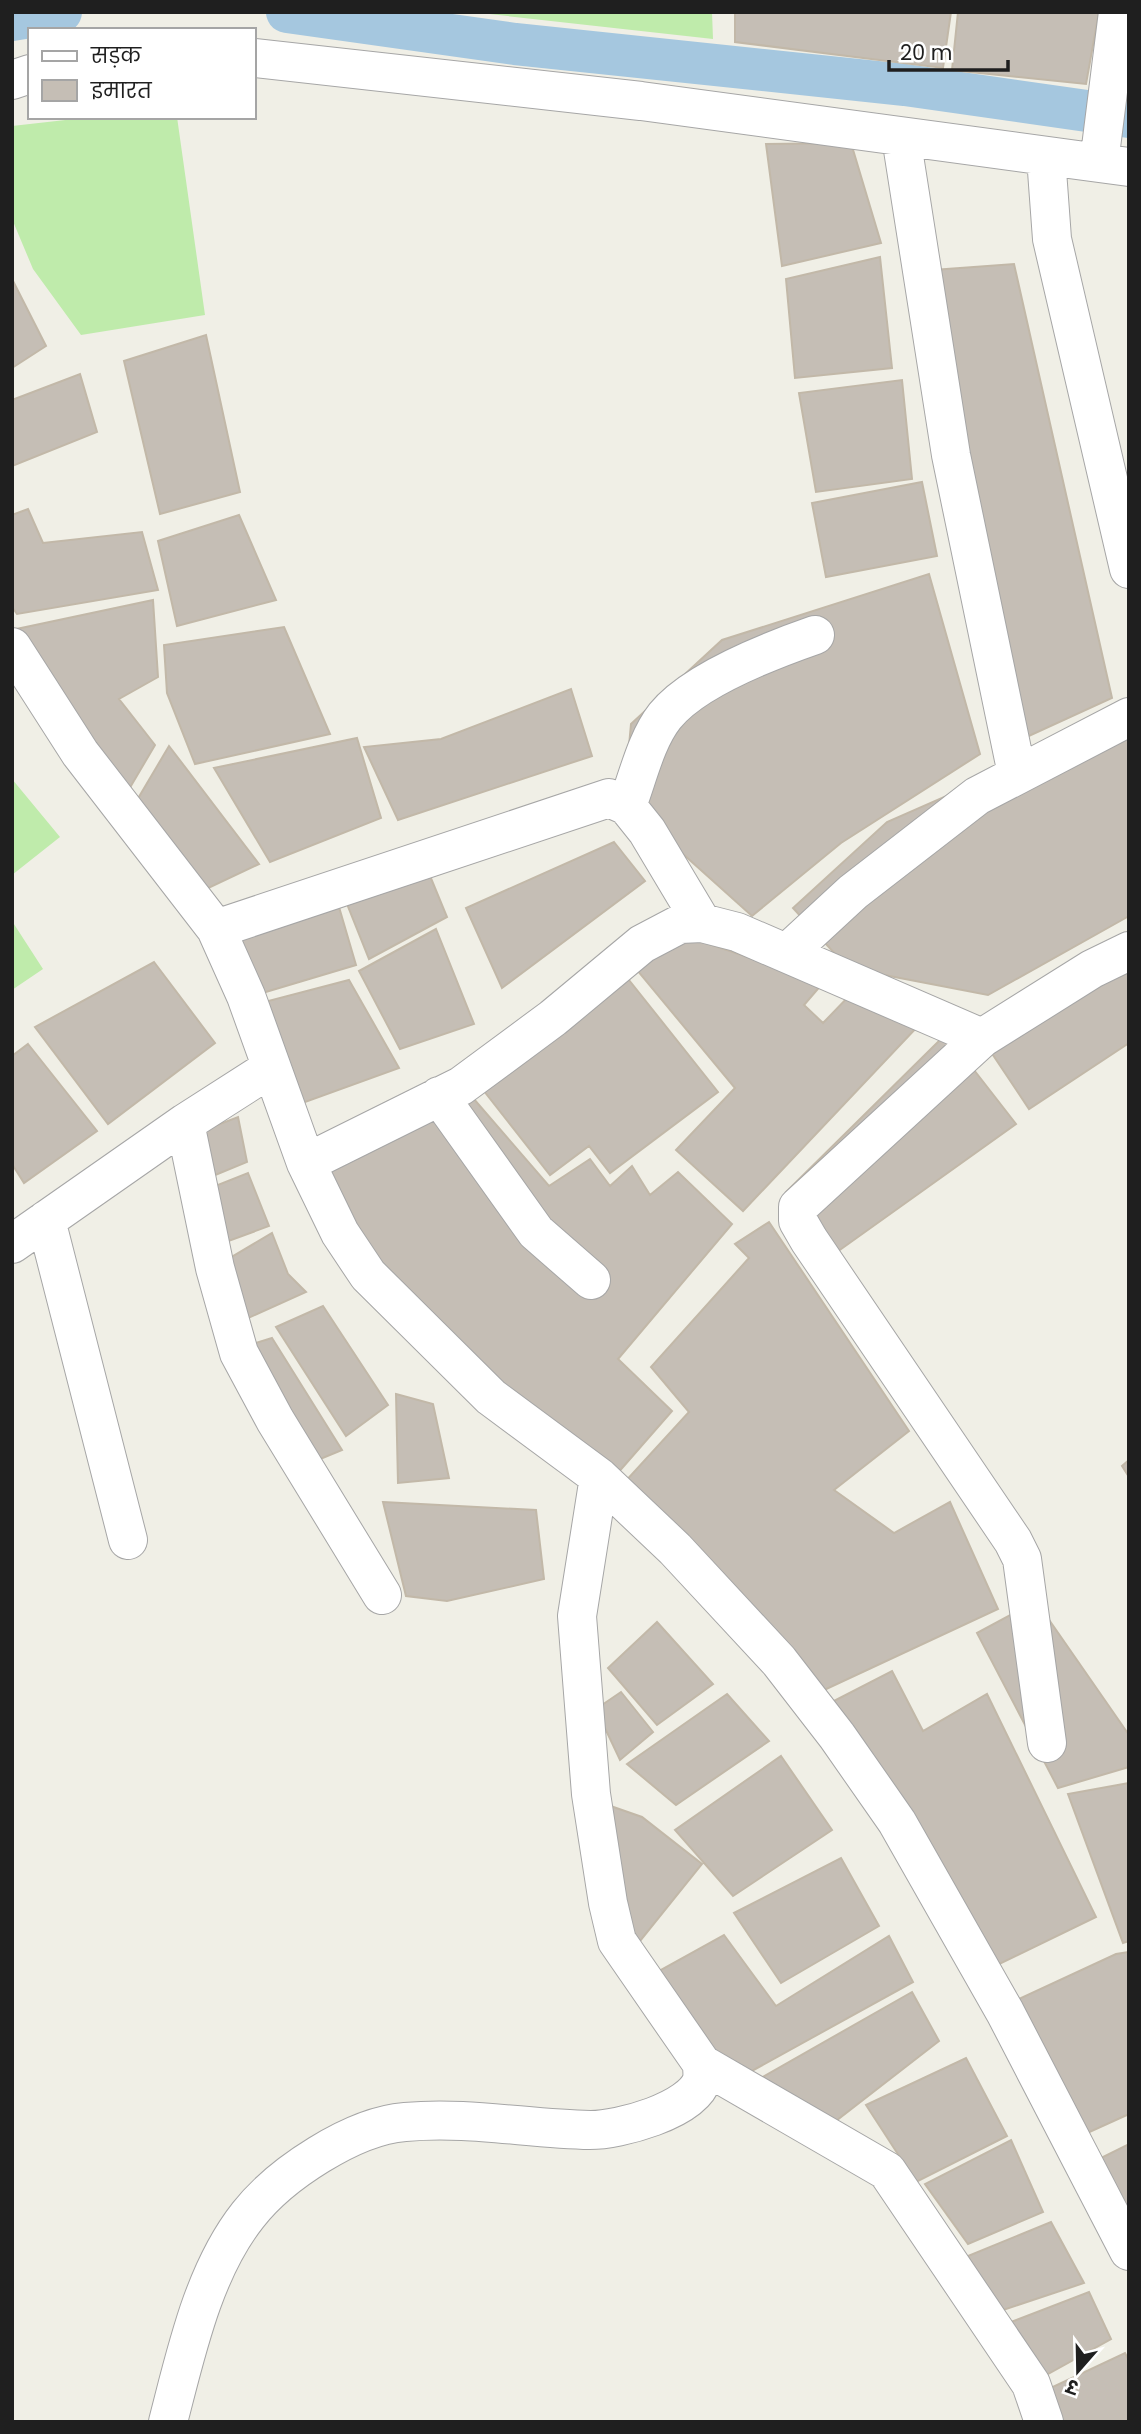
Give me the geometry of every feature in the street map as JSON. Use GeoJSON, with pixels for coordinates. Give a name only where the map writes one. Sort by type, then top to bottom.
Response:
{"type":"FeatureCollection","features":[{"type":"Feature","properties":{"kind":"street"},"geometry":{"type":"LineString","coordinates":[[256,58],[641,101],[1114,165],[1118,12]]}},
{"type":"Feature","properties":{"kind":"street"},"geometry":{"type":"LineString","coordinates":[[901,137],[951,455],[1017,774]]}},
{"type":"Feature","properties":{"kind":"street"},"geometry":{"type":"LineString","coordinates":[[1046,157],[1052,239],[1129,569]]}},
{"type":"Feature","properties":{"kind":"street"},"geometry":{"type":"LineString","coordinates":[[627,806],[655,732],[666,715],[686,698],[754,657],[816,635]]}},
{"type":"Feature","properties":{"kind":"street"},"geometry":{"type":"LineString","coordinates":[[12,647],[80,753],[216,929],[246,996],[306,1163],[340,1233],[368,1275],[491,1397],[599,1477],[675,1549],[779,1661],[837,1736],[897,1822],[1005,2012],[1129,2251]]}},
{"type":"Feature","properties":{"kind":"street"},"geometry":{"type":"LineString","coordinates":[[787,953],[902,852],[977,796],[1129,717]]}},
{"type":"Feature","properties":{"kind":"street"},"geometry":{"type":"LineString","coordinates":[[216,929],[589,802],[609,798],[627,806],[647,831],[702,923]]}},
{"type":"Feature","properties":{"kind":"street"},"geometry":{"type":"LineString","coordinates":[[306,1163],[461,1086],[553,1018],[642,944],[680,924],[702,923],[737,932],[982,1038]]}},
{"type":"Feature","properties":{"kind":"street"},"geometry":{"type":"LineString","coordinates":[[1047,1744],[1022,1559],[1013,1541],[798,1221],[798,1207],[982,1038],[1092,968],[1129,951]]}},
{"type":"Feature","properties":{"kind":"street"},"geometry":{"type":"LineString","coordinates":[[12,1244],[185,1122],[271,1068]]}},
{"type":"Feature","properties":{"kind":"street"},"geometry":{"type":"LineString","coordinates":[[439,1096],[536,1232],[591,1280]]}},
{"type":"Feature","properties":{"kind":"street"},"geometry":{"type":"LineString","coordinates":[[185,1122],[215,1268],[239,1353],[275,1420],[382,1595]]}},
{"type":"Feature","properties":{"kind":"street"},"geometry":{"type":"LineString","coordinates":[[46,1220],[128,1540]]}},
{"type":"Feature","properties":{"kind":"street"},"geometry":{"type":"LineString","coordinates":[[599,1477],[577,1616],[591,1794],[608,1903],[617,1941],[702,2064],[887,2171],[1031,2384],[1044,2422]]}},
{"type":"Feature","properties":{"kind":"street"},"geometry":{"type":"LineString","coordinates":[[168,2422],[197,2314],[229,2246],[248,2215],[302,2168],[342,2142],[376,2128],[404,2122],[469,2120],[592,2130],[631,2125],[671,2109],[693,2094],[703,2079],[702,2064]]}},
{"type":"Feature","properties":{"kind":"green space"},"geometry":{"type":"Polygon","coordinates":[[[471,12],[712,12],[713,39],[471,12]]]}},
{"type":"Feature","properties":{"kind":"green space"},"geometry":{"type":"Polygon","coordinates":[[[74,119],[177,119],[205,315],[81,335],[33,269],[12,219],[12,126],[74,119]]]}},
{"type":"Feature","properties":{"kind":"green space"},"geometry":{"type":"Polygon","coordinates":[[[12,779],[60,837],[12,875],[12,779]]]}},
{"type":"Feature","properties":{"kind":"green space"},"geometry":{"type":"Polygon","coordinates":[[[12,921],[43,969],[12,990],[12,921]]]}},
{"type":"Feature","properties":{"kind":"building"},"geometry":{"type":"Polygon","coordinates":[[[735,12],[951,12],[943,68],[735,42],[735,12]]]}},
{"type":"Feature","properties":{"kind":"building"},"geometry":{"type":"Polygon","coordinates":[[[958,12],[1099,12],[1086,84],[952,70],[958,12]]]}},
{"type":"Feature","properties":{"kind":"building"},"geometry":{"type":"Polygon","coordinates":[[[851,143],[881,243],[782,266],[766,144],[851,143]]]}},
{"type":"Feature","properties":{"kind":"building"},"geometry":{"type":"Polygon","coordinates":[[[880,257],[892,368],[795,378],[786,279],[880,257]]]}},
{"type":"Feature","properties":{"kind":"building"},"geometry":{"type":"Polygon","coordinates":[[[1014,264],[1112,698],[1020,740],[920,271],[1014,264]]]}},
{"type":"Feature","properties":{"kind":"building"},"geometry":{"type":"Polygon","coordinates":[[[12,279],[46,346],[12,368],[12,279]]]}},
{"type":"Feature","properties":{"kind":"building"},"geometry":{"type":"Polygon","coordinates":[[[206,335],[240,492],[160,514],[124,361],[206,335]]]}},
{"type":"Feature","properties":{"kind":"building"},"geometry":{"type":"Polygon","coordinates":[[[80,374],[97,432],[12,466],[12,400],[80,374]]]}},
{"type":"Feature","properties":{"kind":"building"},"geometry":{"type":"Polygon","coordinates":[[[902,380],[912,479],[816,492],[799,393],[902,380]]]}},
{"type":"Feature","properties":{"kind":"building"},"geometry":{"type":"Polygon","coordinates":[[[922,482],[937,556],[826,577],[812,503],[922,482]]]}},
{"type":"Feature","properties":{"kind":"building"},"geometry":{"type":"Polygon","coordinates":[[[28,509],[43,543],[142,532],[158,590],[17,614],[12,607],[12,515],[28,509]]]}},
{"type":"Feature","properties":{"kind":"building"},"geometry":{"type":"Polygon","coordinates":[[[239,515],[276,600],[177,626],[158,541],[239,515]]]}},
{"type":"Feature","properties":{"kind":"building"},"geometry":{"type":"Polygon","coordinates":[[[929,574],[980,754],[841,843],[752,916],[624,801],[631,724],[722,640],[929,574]]]}},
{"type":"Feature","properties":{"kind":"building"},"geometry":{"type":"Polygon","coordinates":[[[153,600],[158,677],[119,699],[155,745],[128,791],[12,630],[153,600]]]}},
{"type":"Feature","properties":{"kind":"building"},"geometry":{"type":"Polygon","coordinates":[[[284,627],[330,734],[195,764],[167,693],[164,645],[284,627]]]}},
{"type":"Feature","properties":{"kind":"building"},"geometry":{"type":"Polygon","coordinates":[[[571,689],[592,756],[398,820],[364,747],[441,739],[571,689]]]}},
{"type":"Feature","properties":{"kind":"building"},"geometry":{"type":"Polygon","coordinates":[[[1120,720],[1129,738],[1129,916],[988,995],[848,968],[793,908],[887,822],[1120,720]]]}},
{"type":"Feature","properties":{"kind":"building"},"geometry":{"type":"Polygon","coordinates":[[[357,738],[381,818],[270,862],[214,768],[357,738]]]}},
{"type":"Feature","properties":{"kind":"building"},"geometry":{"type":"Polygon","coordinates":[[[169,746],[259,864],[204,890],[133,807],[169,746]]]}},
{"type":"Feature","properties":{"kind":"building"},"geometry":{"type":"Polygon","coordinates":[[[614,842],[645,881],[502,988],[466,908],[614,842]]]}},
{"type":"Feature","properties":{"kind":"building"},"geometry":{"type":"Polygon","coordinates":[[[428,871],[447,917],[369,959],[343,894],[428,871]]]}},
{"type":"Feature","properties":{"kind":"building"},"geometry":{"type":"Polygon","coordinates":[[[339,907],[356,965],[259,994],[227,935],[339,907]]]}},
{"type":"Feature","properties":{"kind":"building"},"geometry":{"type":"Polygon","coordinates":[[[436,929],[474,1024],[400,1049],[359,971],[436,929]]]}},
{"type":"Feature","properties":{"kind":"building"},"geometry":{"type":"Polygon","coordinates":[[[674,932],[823,983],[804,1005],[823,1023],[852,993],[919,1025],[743,1211],[676,1150],[735,1088],[632,964],[674,932]]]}},
{"type":"Feature","properties":{"kind":"building"},"geometry":{"type":"Polygon","coordinates":[[[1129,953],[1129,1043],[1029,1109],[985,1043],[1129,953]]]}},
{"type":"Feature","properties":{"kind":"building"},"geometry":{"type":"Polygon","coordinates":[[[154,962],[215,1043],[108,1124],[35,1027],[154,962]]]}},
{"type":"Feature","properties":{"kind":"building"},"geometry":{"type":"Polygon","coordinates":[[[621,970],[718,1092],[610,1173],[589,1146],[550,1175],[480,1086],[621,970]]]}},
{"type":"Feature","properties":{"kind":"building"},"geometry":{"type":"Polygon","coordinates":[[[349,980],[399,1068],[294,1106],[249,1006],[349,980]]]}},
{"type":"Feature","properties":{"kind":"building"},"geometry":{"type":"Polygon","coordinates":[[[946,1034],[1016,1124],[837,1252],[786,1192],[946,1034]]]}},
{"type":"Feature","properties":{"kind":"building"},"geometry":{"type":"Polygon","coordinates":[[[28,1044],[97,1131],[24,1183],[12,1164],[12,1056],[28,1044]]]}},
{"type":"Feature","properties":{"kind":"building"},"geometry":{"type":"Polygon","coordinates":[[[473,1098],[549,1186],[590,1159],[610,1186],[632,1166],[650,1195],[678,1172],[732,1224],[618,1359],[672,1411],[616,1475],[397,1298],[304,1165],[473,1098]]]}},
{"type":"Feature","properties":{"kind":"building"},"geometry":{"type":"Polygon","coordinates":[[[238,1117],[247,1162],[203,1180],[194,1134],[238,1117]]]}},
{"type":"Feature","properties":{"kind":"building"},"geometry":{"type":"Polygon","coordinates":[[[248,1173],[269,1226],[215,1246],[200,1192],[248,1173]]]}},
{"type":"Feature","properties":{"kind":"building"},"geometry":{"type":"Polygon","coordinates":[[[769,1222],[909,1431],[834,1490],[894,1533],[950,1502],[998,1609],[822,1691],[623,1484],[689,1412],[651,1367],[749,1258],[735,1244],[769,1222]]]}},
{"type":"Feature","properties":{"kind":"building"},"geometry":{"type":"Polygon","coordinates":[[[272,1233],[288,1274],[306,1292],[226,1328],[218,1265],[272,1233]]]}},
{"type":"Feature","properties":{"kind":"building"},"geometry":{"type":"Polygon","coordinates":[[[323,1306],[388,1405],[346,1436],[276,1327],[323,1306]]]}},
{"type":"Feature","properties":{"kind":"building"},"geometry":{"type":"Polygon","coordinates":[[[272,1338],[342,1450],[313,1462],[239,1348],[272,1338]]]}},
{"type":"Feature","properties":{"kind":"building"},"geometry":{"type":"Polygon","coordinates":[[[396,1394],[433,1404],[449,1478],[398,1483],[396,1394]]]}},
{"type":"Feature","properties":{"kind":"building"},"geometry":{"type":"Polygon","coordinates":[[[1129,1460],[1129,1477],[1122,1466],[1129,1460]]]}},
{"type":"Feature","properties":{"kind":"building"},"geometry":{"type":"Polygon","coordinates":[[[383,1502],[536,1510],[544,1579],[447,1601],[406,1596],[383,1502]]]}},
{"type":"Feature","properties":{"kind":"building"},"geometry":{"type":"Polygon","coordinates":[[[1036,1601],[1129,1735],[1129,1767],[1058,1788],[977,1633],[1036,1601]]]}},
{"type":"Feature","properties":{"kind":"building"},"geometry":{"type":"Polygon","coordinates":[[[657,1622],[713,1684],[657,1725],[608,1668],[657,1622]]]}},
{"type":"Feature","properties":{"kind":"building"},"geometry":{"type":"Polygon","coordinates":[[[892,1671],[923,1731],[987,1694],[1096,1917],[989,1969],[832,1702],[892,1671]]]}},
{"type":"Feature","properties":{"kind":"building"},"geometry":{"type":"Polygon","coordinates":[[[621,1692],[653,1732],[620,1760],[596,1709],[621,1692]]]}},
{"type":"Feature","properties":{"kind":"building"},"geometry":{"type":"Polygon","coordinates":[[[727,1694],[769,1741],[676,1805],[627,1764],[727,1694]]]}},
{"type":"Feature","properties":{"kind":"building"},"geometry":{"type":"Polygon","coordinates":[[[781,1756],[832,1830],[733,1896],[675,1830],[781,1756]]]}},
{"type":"Feature","properties":{"kind":"building"},"geometry":{"type":"Polygon","coordinates":[[[1129,1783],[1129,1941],[1123,1943],[1068,1794],[1129,1783]]]}},
{"type":"Feature","properties":{"kind":"building"},"geometry":{"type":"Polygon","coordinates":[[[602,1803],[642,1817],[702,1864],[636,1946],[602,1803]]]}},
{"type":"Feature","properties":{"kind":"building"},"geometry":{"type":"Polygon","coordinates":[[[841,1858],[879,1926],[781,1983],[734,1913],[841,1858]]]}},
{"type":"Feature","properties":{"kind":"building"},"geometry":{"type":"Polygon","coordinates":[[[724,1935],[776,2006],[889,1936],[913,1982],[721,2088],[648,1977],[724,1935]]]}},
{"type":"Feature","properties":{"kind":"building"},"geometry":{"type":"Polygon","coordinates":[[[1129,1952],[1129,2114],[1083,2135],[1008,2004],[1116,1954],[1129,1952]]]}},
{"type":"Feature","properties":{"kind":"building"},"geometry":{"type":"Polygon","coordinates":[[[912,1992],[939,2041],[810,2141],[761,2078],[912,1992]]]}},
{"type":"Feature","properties":{"kind":"building"},"geometry":{"type":"Polygon","coordinates":[[[966,2058],[1007,2136],[916,2182],[866,2105],[966,2058]]]}},
{"type":"Feature","properties":{"kind":"building"},"geometry":{"type":"Polygon","coordinates":[[[1011,2140],[1043,2212],[968,2244],[925,2184],[1011,2140]]]}},
{"type":"Feature","properties":{"kind":"building"},"geometry":{"type":"Polygon","coordinates":[[[1129,2144],[1129,2232],[1097,2160],[1129,2144]]]}},
{"type":"Feature","properties":{"kind":"building"},"geometry":{"type":"Polygon","coordinates":[[[1051,2222],[1084,2283],[997,2312],[968,2256],[1051,2222]]]}},
{"type":"Feature","properties":{"kind":"building"},"geometry":{"type":"Polygon","coordinates":[[[1089,2292],[1111,2339],[1039,2379],[998,2327],[1089,2292]]]}},
{"type":"Feature","properties":{"kind":"building"},"geometry":{"type":"Polygon","coordinates":[[[1125,2353],[1129,2361],[1129,2422],[1053,2422],[1042,2392],[1125,2353]]]}},
{"type":"Feature","properties":{"kind":"waterway"},"geometry":{"type":"LineString","coordinates":[[12,20],[61,12]]}},
{"type":"Feature","properties":{"kind":"waterway"},"geometry":{"type":"LineString","coordinates":[[287,12],[515,44],[905,85],[1129,117]]}}]}
